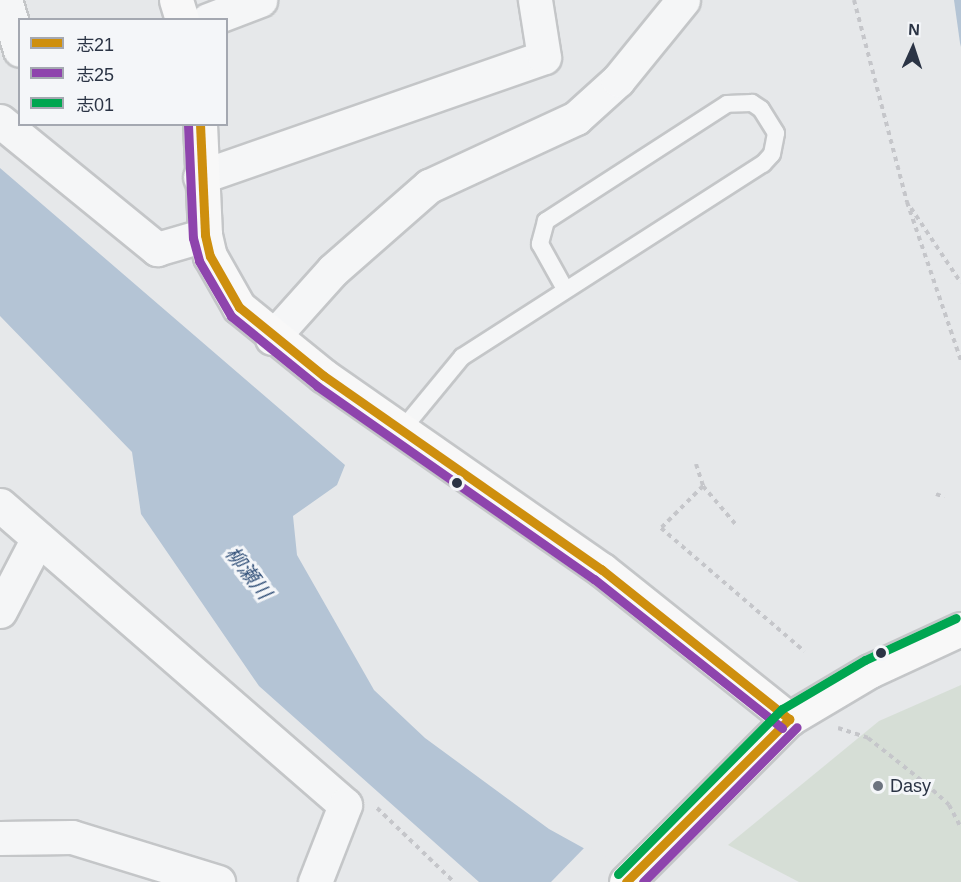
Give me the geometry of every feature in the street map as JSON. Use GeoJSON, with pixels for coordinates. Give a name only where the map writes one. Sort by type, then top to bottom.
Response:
{"type":"FeatureCollection","features":[{"type":"Feature","properties":{"kind":"main road"},"geometry":{"type":"LineString","coordinates":[[176,0],[181,18]]}},
{"type":"Feature","properties":{"kind":"main road"},"geometry":{"type":"LineString","coordinates":[[200,126],[200,177],[205,235],[223,284],[272,338],[401,431],[601,568],[789,719]]}},
{"type":"Feature","properties":{"kind":"main road"},"geometry":{"type":"LineString","coordinates":[[626,882],[789,719],[819,700],[961,629]]}},
{"type":"Feature","properties":{"kind":"street"},"geometry":{"type":"LineString","coordinates":[[5,0],[18,43]]}},
{"type":"Feature","properties":{"kind":"street"},"geometry":{"type":"LineString","coordinates":[[213,18],[260,0]]}},
{"type":"Feature","properties":{"kind":"street"},"geometry":{"type":"LineString","coordinates":[[200,177],[544,57],[535,0]]}},
{"type":"Feature","properties":{"kind":"street"},"geometry":{"type":"LineString","coordinates":[[272,338],[333,270],[429,186],[576,118],[618,80],[683,0]]}},
{"type":"Feature","properties":{"kind":"street"},"geometry":{"type":"LineString","coordinates":[[0,121],[38,138],[158,249],[205,235]]}},
{"type":"Feature","properties":{"kind":"street"},"geometry":{"type":"LineString","coordinates":[[0,505],[345,805],[315,882]]}},
{"type":"Feature","properties":{"kind":"street"},"geometry":{"type":"LineString","coordinates":[[0,611],[38,538]]}},
{"type":"Feature","properties":{"kind":"street"},"geometry":{"type":"LineString","coordinates":[[0,838],[72,837],[218,882]]}},
{"type":"Feature","properties":{"kind":"lane"},"geometry":{"type":"LineString","coordinates":[[401,431],[462,357],[763,164],[772,154],[776,133],[761,110],[752,103],[727,104],[546,221],[540,244],[565,289]]}},
{"type":"Feature","properties":{"kind":"path"},"geometry":{"type":"LineString","coordinates":[[854,0],[907,202],[961,361]]}},
{"type":"Feature","properties":{"kind":"path"},"geometry":{"type":"LineString","coordinates":[[907,202],[961,283]]}},
{"type":"Feature","properties":{"kind":"path"},"geometry":{"type":"LineString","coordinates":[[696,464],[703,486],[737,526]]}},
{"type":"Feature","properties":{"kind":"path"},"geometry":{"type":"LineString","coordinates":[[703,486],[661,528],[804,651]]}},
{"type":"Feature","properties":{"kind":"path"},"geometry":{"type":"LineString","coordinates":[[936,494],[944,497]]}},
{"type":"Feature","properties":{"kind":"path"},"geometry":{"type":"LineString","coordinates":[[819,700],[843,733],[868,738],[934,791],[949,805],[961,828]]}},
{"type":"Feature","properties":{"kind":"shaded area"},"geometry":{"type":"Polygon","coordinates":[[[961,685],[961,882],[799,882],[728,845],[879,721],[961,685]]]}},
{"type":"Feature","properties":{"kind":"water"},"geometry":{"type":"Polygon","coordinates":[[[954,0],[961,0],[961,47],[960,43],[954,0]]]}},
{"type":"Feature","properties":{"kind":"water","name":"柳瀬川"},"geometry":{"type":"Polygon","coordinates":[[[0,168],[345,465],[337,485],[293,516],[297,555],[374,690],[425,738],[549,829],[645,882],[479,882],[259,686],[141,514],[132,452],[0,316],[0,168]]]}},
{"type":"Feature","properties":{"kind":"pier"},"geometry":{"type":"Polygon","coordinates":[[[586,846],[647,879],[648,882],[551,882],[586,846]]]}},
{"type":"Feature","properties":{"kind":"transit line","name":"志25"},"geometry":{"type":"LineString","coordinates":[[188,126],[193,238],[199,261],[231,316],[317,386],[594,579],[782,728]]}},
{"type":"Feature","properties":{"kind":"transit line","name":"志21"},"geometry":{"type":"LineString","coordinates":[[200,126],[205,235],[210,256],[239,307],[324,376],[601,569],[789,719]]}},
{"type":"Feature","properties":{"kind":"transit line","name":"志01"},"geometry":{"type":"LineString","coordinates":[[618,874],[782,709],[865,660],[956,618]]}},
{"type":"Feature","properties":{"kind":"transit line","name":"志21"},"geometry":{"type":"LineString","coordinates":[[626,882],[789,719]]}},
{"type":"Feature","properties":{"kind":"transit line","name":"志25"},"geometry":{"type":"LineString","coordinates":[[643,882],[797,727]]}},
{"type":"Feature","properties":{"kind":"place","name":"Dasy"},"geometry":{"type":"Point","coordinates":[878,786]}}]}
